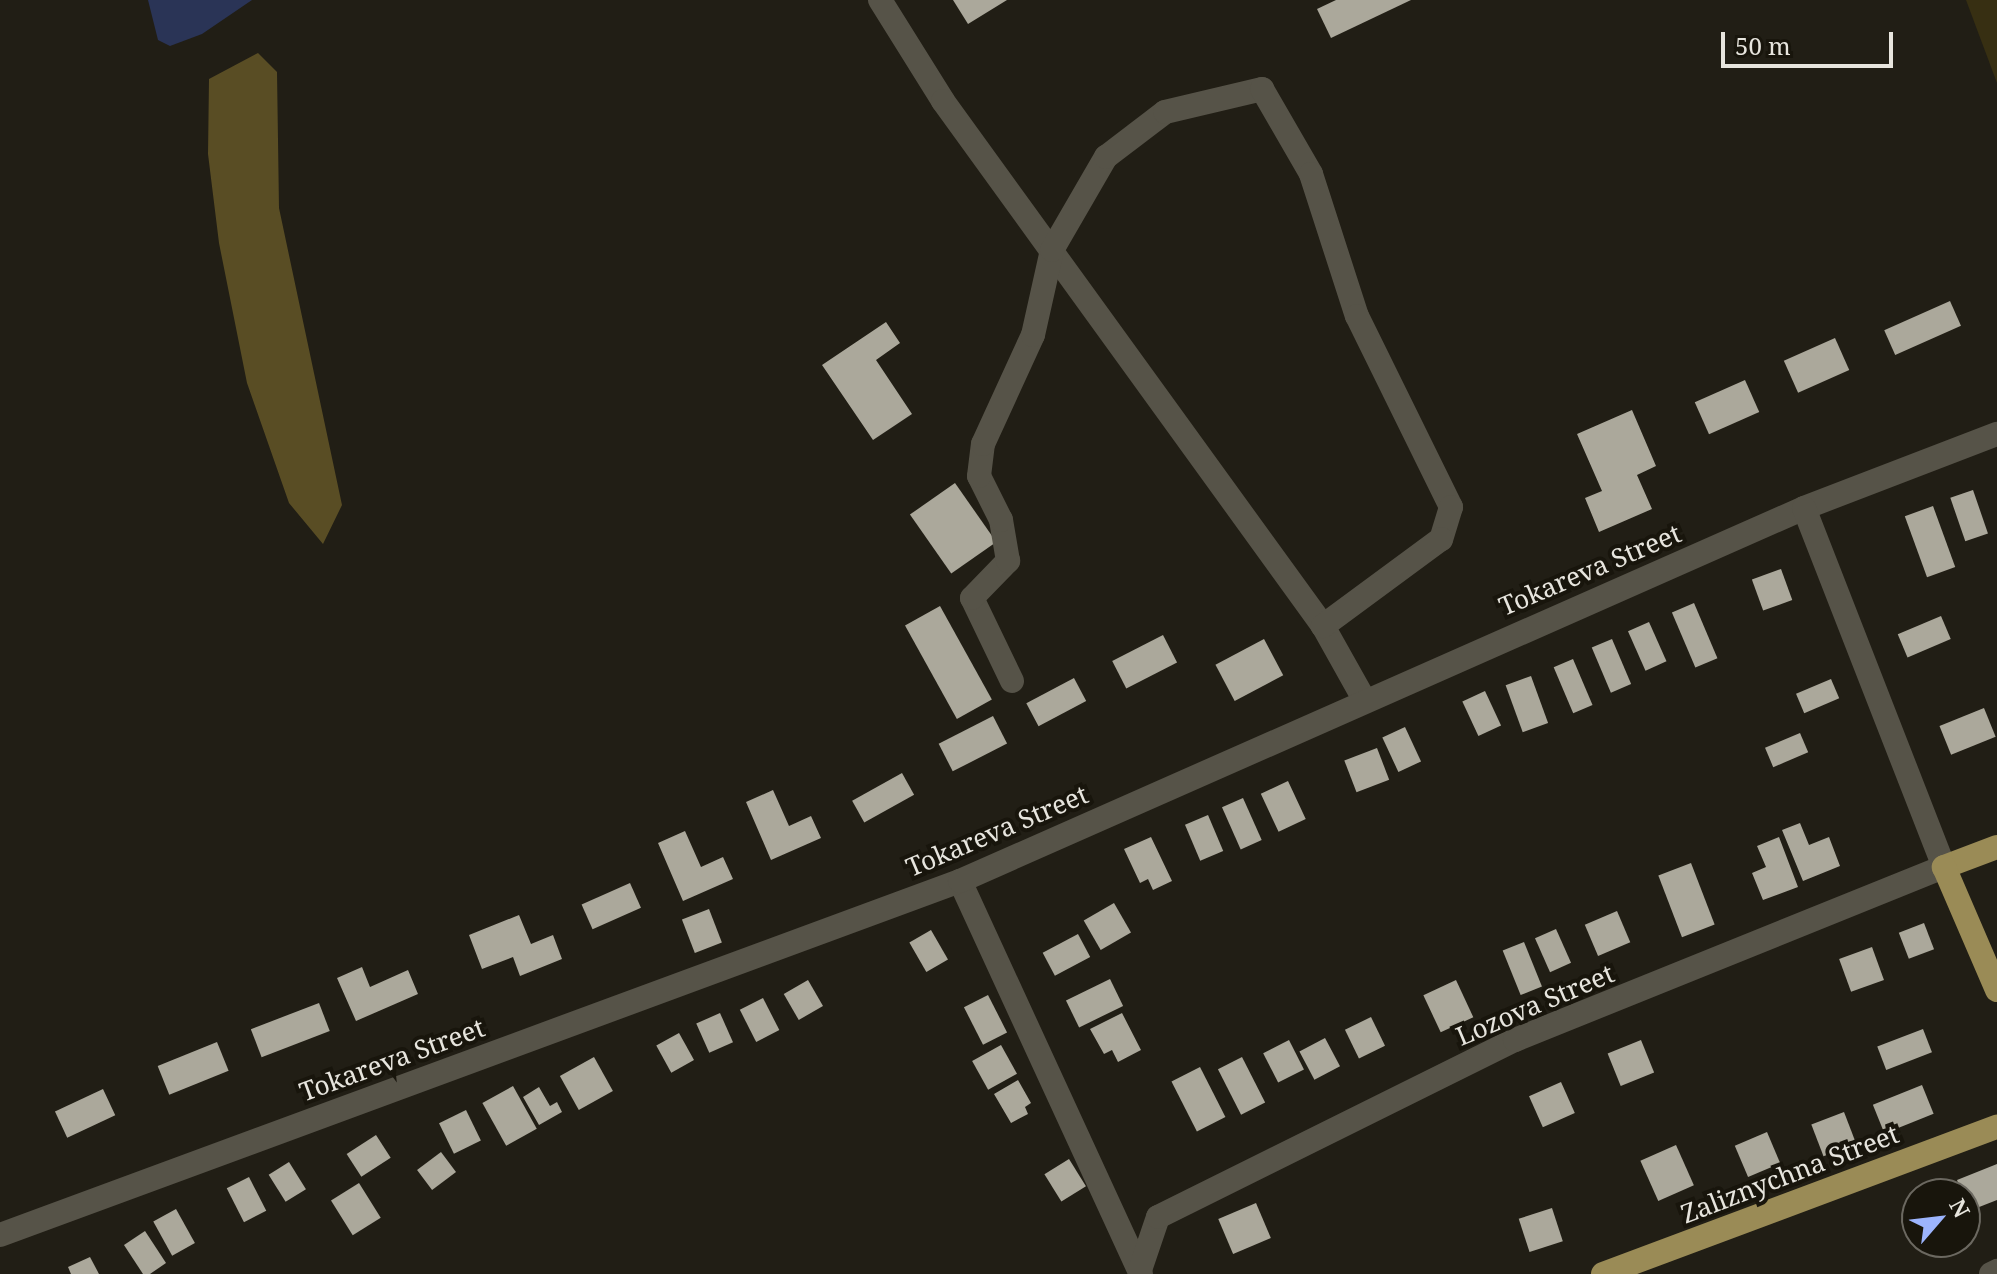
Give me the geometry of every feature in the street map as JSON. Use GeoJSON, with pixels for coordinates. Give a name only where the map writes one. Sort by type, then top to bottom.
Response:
{"type":"FeatureCollection","features":[{"type":"Feature","properties":{"kind":"main road","name":"Lozova Street"},"geometry":{"type":"LineString","coordinates":[[1944,867],[1997,847]]}},
{"type":"Feature","properties":{"kind":"main road"},"geometry":{"type":"LineString","coordinates":[[1944,867],[1997,990]]}},
{"type":"Feature","properties":{"kind":"main road","name":"Zaliznychna Street"},"geometry":{"type":"LineString","coordinates":[[1603,1274],[1997,1127]]}},
{"type":"Feature","properties":{"kind":"street"},"geometry":{"type":"LineString","coordinates":[[880,0],[943,101],[1323,626],[1364,699]]}},
{"type":"Feature","properties":{"kind":"street"},"geometry":{"type":"LineString","coordinates":[[1012,681],[972,598],[1008,561],[1001,520],[979,476],[983,444],[1033,335],[1052,250],[1106,157],[1117,148],[1165,112],[1262,89],[1311,174],[1357,316],[1451,507],[1441,539],[1323,626]]}},
{"type":"Feature","properties":{"kind":"street","name":"Tokareva Street"},"geometry":{"type":"LineString","coordinates":[[0,1235],[960,881],[1364,699],[1804,508],[1997,434]]}},
{"type":"Feature","properties":{"kind":"street"},"geometry":{"type":"LineString","coordinates":[[1804,508],[1944,867]]}},
{"type":"Feature","properties":{"kind":"street","name":"Lozova Street"},"geometry":{"type":"LineString","coordinates":[[1140,1272],[1158,1217],[1515,1040],[1944,867]]}},
{"type":"Feature","properties":{"kind":"street"},"geometry":{"type":"LineString","coordinates":[[960,881],[1140,1272]]}},
{"type":"Feature","properties":{"kind":"street"},"geometry":{"type":"LineString","coordinates":[[1991,1274],[1997,1271]]}},
{"type":"Feature","properties":{"kind":"shaded area"},"geometry":{"type":"Polygon","coordinates":[[[1966,0],[1997,0],[1997,83],[1966,0]]]}},
{"type":"Feature","properties":{"kind":"shaded area"},"geometry":{"type":"Polygon","coordinates":[[[258,53],[277,72],[279,208],[342,505],[323,544],[289,503],[247,383],[219,243],[208,154],[209,79],[258,53]]]}},
{"type":"Feature","properties":{"kind":"water"},"geometry":{"type":"Polygon","coordinates":[[[148,0],[252,0],[202,34],[170,46],[158,40],[148,0]]]}},
{"type":"Feature","properties":{"kind":"building"},"geometry":{"type":"Polygon","coordinates":[[[953,0],[1007,0],[968,24],[953,0]]]}},
{"type":"Feature","properties":{"kind":"building"},"geometry":{"type":"Polygon","coordinates":[[[1336,0],[1411,0],[1331,38],[1317,9],[1336,0]]]}},
{"type":"Feature","properties":{"kind":"building"},"geometry":{"type":"Polygon","coordinates":[[[1950,301],[1961,326],[1895,355],[1884,330],[1950,301]]]}},
{"type":"Feature","properties":{"kind":"building"},"geometry":{"type":"Polygon","coordinates":[[[886,322],[900,343],[876,360],[912,414],[873,440],[822,365],[886,322]]]}},
{"type":"Feature","properties":{"kind":"building"},"geometry":{"type":"Polygon","coordinates":[[[1835,338],[1849,370],[1798,393],[1784,361],[1835,338]]]}},
{"type":"Feature","properties":{"kind":"building"},"geometry":{"type":"Polygon","coordinates":[[[1745,380],[1759,412],[1709,434],[1695,402],[1745,380]]]}},
{"type":"Feature","properties":{"kind":"building"},"geometry":{"type":"Polygon","coordinates":[[[1632,410],[1656,466],[1637,475],[1652,509],[1599,532],[1585,498],[1602,491],[1577,434],[1632,410]]]}},
{"type":"Feature","properties":{"kind":"building"},"geometry":{"type":"Polygon","coordinates":[[[955,483],[996,542],[951,574],[910,515],[955,483]]]}},
{"type":"Feature","properties":{"kind":"building"},"geometry":{"type":"Polygon","coordinates":[[[1973,490],[1988,533],[1965,541],[1950,498],[1973,490]]]}},
{"type":"Feature","properties":{"kind":"building"},"geometry":{"type":"Polygon","coordinates":[[[1933,506],[1955,567],[1927,577],[1905,516],[1933,506]]]}},
{"type":"Feature","properties":{"kind":"building"},"geometry":{"type":"Polygon","coordinates":[[[1781,569],[1792,600],[1763,611],[1752,580],[1781,569]]]}},
{"type":"Feature","properties":{"kind":"building"},"geometry":{"type":"Polygon","coordinates":[[[1694,603],[1717,658],[1695,668],[1672,612],[1694,603]]]}},
{"type":"Feature","properties":{"kind":"building"},"geometry":{"type":"Polygon","coordinates":[[[940,606],[992,700],[957,719],[905,625],[940,606]]]}},
{"type":"Feature","properties":{"kind":"building"},"geometry":{"type":"Polygon","coordinates":[[[1941,616],[1951,639],[1908,657],[1898,634],[1941,616]]]}},
{"type":"Feature","properties":{"kind":"building"},"geometry":{"type":"Polygon","coordinates":[[[1649,622],[1666,661],[1645,671],[1628,631],[1649,622]]]}},
{"type":"Feature","properties":{"kind":"building"},"geometry":{"type":"Polygon","coordinates":[[[1163,635],[1177,663],[1126,688],[1112,661],[1163,635]]]}},
{"type":"Feature","properties":{"kind":"building"},"geometry":{"type":"Polygon","coordinates":[[[1264,639],[1283,675],[1235,701],[1215,665],[1264,639]]]}},
{"type":"Feature","properties":{"kind":"building"},"geometry":{"type":"Polygon","coordinates":[[[1612,639],[1631,684],[1611,693],[1592,648],[1612,639]]]}},
{"type":"Feature","properties":{"kind":"building"},"geometry":{"type":"Polygon","coordinates":[[[1573,659],[1593,705],[1573,713],[1554,667],[1573,659]]]}},
{"type":"Feature","properties":{"kind":"building"},"geometry":{"type":"Polygon","coordinates":[[[1531,676],[1548,723],[1523,732],[1506,685],[1531,676]]]}},
{"type":"Feature","properties":{"kind":"building"},"geometry":{"type":"Polygon","coordinates":[[[1074,678],[1086,701],[1039,726],[1026,703],[1074,678]]]}},
{"type":"Feature","properties":{"kind":"building"},"geometry":{"type":"Polygon","coordinates":[[[1831,679],[1839,698],[1804,713],[1796,694],[1831,679]]]}},
{"type":"Feature","properties":{"kind":"building"},"geometry":{"type":"Polygon","coordinates":[[[1485,691],[1501,725],[1478,736],[1462,702],[1485,691]]]}},
{"type":"Feature","properties":{"kind":"building"},"geometry":{"type":"Polygon","coordinates":[[[1984,708],[1996,737],[1951,755],[1939,726],[1984,708]]]}},
{"type":"Feature","properties":{"kind":"building"},"geometry":{"type":"Polygon","coordinates":[[[993,716],[1007,744],[953,771],[939,744],[993,716]]]}},
{"type":"Feature","properties":{"kind":"building"},"geometry":{"type":"Polygon","coordinates":[[[1405,727],[1421,761],[1398,772],[1382,738],[1405,727]]]}},
{"type":"Feature","properties":{"kind":"building"},"geometry":{"type":"Polygon","coordinates":[[[1800,733],[1808,752],[1773,767],[1765,748],[1800,733]]]}},
{"type":"Feature","properties":{"kind":"building"},"geometry":{"type":"Polygon","coordinates":[[[1377,748],[1389,780],[1357,792],[1344,761],[1377,748]]]}},
{"type":"Feature","properties":{"kind":"building"},"geometry":{"type":"Polygon","coordinates":[[[902,773],[914,795],[864,822],[852,801],[902,773]]]}},
{"type":"Feature","properties":{"kind":"building"},"geometry":{"type":"Polygon","coordinates":[[[1288,781],[1306,819],[1279,832],[1261,794],[1288,781]]]}},
{"type":"Feature","properties":{"kind":"building"},"geometry":{"type":"Polygon","coordinates":[[[773,790],[789,826],[811,816],[821,838],[771,860],[746,802],[773,790]]]}},
{"type":"Feature","properties":{"kind":"building"},"geometry":{"type":"Polygon","coordinates":[[[1243,798],[1262,840],[1241,849],[1222,807],[1243,798]]]}},
{"type":"Feature","properties":{"kind":"building"},"geometry":{"type":"Polygon","coordinates":[[[1208,815],[1223,851],[1200,861],[1185,825],[1208,815]]]}},
{"type":"Feature","properties":{"kind":"building"},"geometry":{"type":"Polygon","coordinates":[[[1800,823],[1809,845],[1829,837],[1840,866],[1803,881],[1782,830],[1800,823]]]}},
{"type":"Feature","properties":{"kind":"building"},"geometry":{"type":"Polygon","coordinates":[[[685,831],[701,867],[723,857],[733,879],[683,901],[658,843],[685,831]]]}},
{"type":"Feature","properties":{"kind":"building"},"geometry":{"type":"Polygon","coordinates":[[[1151,837],[1172,881],[1153,890],[1148,879],[1140,883],[1124,849],[1151,837]]]}},
{"type":"Feature","properties":{"kind":"building"},"geometry":{"type":"Polygon","coordinates":[[[1779,837],[1798,887],[1763,900],[1752,873],[1766,867],[1757,846],[1779,837]]]}},
{"type":"Feature","properties":{"kind":"building"},"geometry":{"type":"Polygon","coordinates":[[[1691,863],[1715,925],[1682,937],[1658,876],[1691,863]]]}},
{"type":"Feature","properties":{"kind":"building"},"geometry":{"type":"Polygon","coordinates":[[[630,883],[641,908],[593,929],[582,905],[630,883]]]}},
{"type":"Feature","properties":{"kind":"building"},"geometry":{"type":"Polygon","coordinates":[[[1114,903],[1131,932],[1101,950],[1084,920],[1114,903]]]}},
{"type":"Feature","properties":{"kind":"building"},"geometry":{"type":"Polygon","coordinates":[[[709,909],[722,943],[695,953],[682,919],[709,909]]]}},
{"type":"Feature","properties":{"kind":"building"},"geometry":{"type":"Polygon","coordinates":[[[1617,911],[1630,942],[1598,956],[1585,925],[1617,911]]]}},
{"type":"Feature","properties":{"kind":"building"},"geometry":{"type":"Polygon","coordinates":[[[519,915],[531,944],[553,935],[562,959],[520,976],[513,957],[482,969],[469,935],[519,915]]]}},
{"type":"Feature","properties":{"kind":"building"},"geometry":{"type":"Polygon","coordinates":[[[1924,923],[1934,949],[1909,959],[1899,933],[1924,923]]]}},
{"type":"Feature","properties":{"kind":"building"},"geometry":{"type":"Polygon","coordinates":[[[1556,929],[1571,963],[1550,972],[1535,938],[1556,929]]]}},
{"type":"Feature","properties":{"kind":"building"},"geometry":{"type":"Polygon","coordinates":[[[931,930],[948,959],[926,972],[909,942],[931,930]]]}},
{"type":"Feature","properties":{"kind":"building"},"geometry":{"type":"Polygon","coordinates":[[[1078,934],[1090,957],[1055,976],[1043,953],[1078,934]]]}},
{"type":"Feature","properties":{"kind":"building"},"geometry":{"type":"Polygon","coordinates":[[[1524,942],[1542,987],[1521,995],[1503,951],[1524,942]]]}},
{"type":"Feature","properties":{"kind":"building"},"geometry":{"type":"Polygon","coordinates":[[[1872,947],[1884,980],[1851,992],[1839,959],[1872,947]]]}},
{"type":"Feature","properties":{"kind":"building"},"geometry":{"type":"Polygon","coordinates":[[[362,967],[370,987],[408,970],[418,994],[356,1021],[337,978],[362,967]]]}},
{"type":"Feature","properties":{"kind":"building"},"geometry":{"type":"Polygon","coordinates":[[[1110,979],[1123,1006],[1079,1027],[1066,1000],[1110,979]]]}},
{"type":"Feature","properties":{"kind":"building"},"geometry":{"type":"Polygon","coordinates":[[[808,980],[823,1006],[799,1020],[784,994],[808,980]]]}},
{"type":"Feature","properties":{"kind":"building"},"geometry":{"type":"Polygon","coordinates":[[[1456,980],[1473,1017],[1441,1032],[1423,995],[1456,980]]]}},
{"type":"Feature","properties":{"kind":"building"},"geometry":{"type":"Polygon","coordinates":[[[988,995],[1007,1032],[983,1045],[964,1007],[988,995]]]}},
{"type":"Feature","properties":{"kind":"building"},"geometry":{"type":"Polygon","coordinates":[[[763,998],[779,1030],[756,1042],[740,1010],[763,998]]]}},
{"type":"Feature","properties":{"kind":"building"},"geometry":{"type":"Polygon","coordinates":[[[319,1003],[330,1031],[262,1057],[251,1029],[319,1003]]]}},
{"type":"Feature","properties":{"kind":"building"},"geometry":{"type":"Polygon","coordinates":[[[720,1013],[733,1042],[709,1053],[696,1024],[720,1013]]]}},
{"type":"Feature","properties":{"kind":"building"},"geometry":{"type":"Polygon","coordinates":[[[1122,1013],[1141,1050],[1118,1062],[1112,1050],[1104,1054],[1090,1029],[1122,1013]]]}},
{"type":"Feature","properties":{"kind":"building"},"geometry":{"type":"Polygon","coordinates":[[[1371,1017],[1385,1046],[1359,1058],[1345,1030],[1371,1017]]]}},
{"type":"Feature","properties":{"kind":"building"},"geometry":{"type":"Polygon","coordinates":[[[1923,1029],[1932,1052],[1886,1070],[1877,1047],[1923,1029]]]}},
{"type":"Feature","properties":{"kind":"building"},"geometry":{"type":"Polygon","coordinates":[[[679,1033],[694,1060],[671,1073],[656,1046],[679,1033]]]}},
{"type":"Feature","properties":{"kind":"building"},"geometry":{"type":"Polygon","coordinates":[[[1325,1038],[1340,1066],[1314,1080],[1299,1052],[1325,1038]]]}},
{"type":"Feature","properties":{"kind":"building"},"geometry":{"type":"Polygon","coordinates":[[[1289,1040],[1304,1069],[1278,1083],[1263,1053],[1289,1040]]]}},
{"type":"Feature","properties":{"kind":"building"},"geometry":{"type":"Polygon","coordinates":[[[1641,1040],[1654,1072],[1621,1086],[1608,1053],[1641,1040]]]}},
{"type":"Feature","properties":{"kind":"building"},"geometry":{"type":"Polygon","coordinates":[[[217,1042],[229,1071],[169,1095],[158,1066],[217,1042]]]}},
{"type":"Feature","properties":{"kind":"building"},"geometry":{"type":"Polygon","coordinates":[[[1001,1045],[1017,1074],[988,1090],[972,1061],[1001,1045]]]}},
{"type":"Feature","properties":{"kind":"building"},"geometry":{"type":"Polygon","coordinates":[[[594,1057],[613,1091],[579,1110],[560,1076],[594,1057]]]}},
{"type":"Feature","properties":{"kind":"building"},"geometry":{"type":"Polygon","coordinates":[[[1242,1057],[1265,1102],[1241,1115],[1218,1069],[1242,1057]]]}},
{"type":"Feature","properties":{"kind":"building"},"geometry":{"type":"Polygon","coordinates":[[[1200,1067],[1225,1117],[1197,1131],[1171,1082],[1200,1067]]]}},
{"type":"Feature","properties":{"kind":"building"},"geometry":{"type":"Polygon","coordinates":[[[1018,1080],[1031,1103],[1025,1107],[1028,1114],[1011,1123],[994,1094],[1018,1080]]]}},
{"type":"Feature","properties":{"kind":"building"},"geometry":{"type":"Polygon","coordinates":[[[1561,1082],[1575,1113],[1543,1127],[1529,1096],[1561,1082]]]}},
{"type":"Feature","properties":{"kind":"building"},"geometry":{"type":"Polygon","coordinates":[[[1922,1085],[1934,1114],[1884,1134],[1873,1105],[1922,1085]]]}},
{"type":"Feature","properties":{"kind":"building"},"geometry":{"type":"Polygon","coordinates":[[[513,1086],[537,1129],[506,1146],[482,1103],[513,1086]]]}},
{"type":"Feature","properties":{"kind":"building"},"geometry":{"type":"Polygon","coordinates":[[[539,1087],[550,1106],[557,1102],[562,1112],[539,1125],[523,1097],[539,1087]]]}},
{"type":"Feature","properties":{"kind":"building"},"geometry":{"type":"Polygon","coordinates":[[[103,1089],[115,1115],[67,1138],[55,1111],[103,1089]]]}},
{"type":"Feature","properties":{"kind":"building"},"geometry":{"type":"Polygon","coordinates":[[[466,1110],[481,1141],[454,1154],[439,1123],[466,1110]]]}},
{"type":"Feature","properties":{"kind":"building"},"geometry":{"type":"Polygon","coordinates":[[[1844,1112],[1856,1144],[1824,1156],[1811,1125],[1844,1112]]]}},
{"type":"Feature","properties":{"kind":"building"},"geometry":{"type":"Polygon","coordinates":[[[1767,1132],[1780,1163],[1748,1177],[1735,1146],[1767,1132]]]}},
{"type":"Feature","properties":{"kind":"building"},"geometry":{"type":"Polygon","coordinates":[[[376,1135],[391,1158],[361,1177],[347,1154],[376,1135]]]}},
{"type":"Feature","properties":{"kind":"building"},"geometry":{"type":"Polygon","coordinates":[[[1676,1145],[1694,1185],[1658,1201],[1640,1161],[1676,1145]]]}},
{"type":"Feature","properties":{"kind":"building"},"geometry":{"type":"Polygon","coordinates":[[[441,1152],[456,1172],[432,1190],[417,1170],[441,1152]]]}},
{"type":"Feature","properties":{"kind":"building"},"geometry":{"type":"Polygon","coordinates":[[[1069,1159],[1086,1186],[1061,1202],[1044,1174],[1069,1159]]]}},
{"type":"Feature","properties":{"kind":"building"},"geometry":{"type":"Polygon","coordinates":[[[289,1162],[306,1189],[286,1202],[269,1175],[289,1162]]]}},
{"type":"Feature","properties":{"kind":"building"},"geometry":{"type":"Polygon","coordinates":[[[1997,1164],[1997,1200],[1981,1206],[1981,1178],[1962,1178],[1997,1164]]]}},
{"type":"Feature","properties":{"kind":"building"},"geometry":{"type":"Polygon","coordinates":[[[249,1177],[266,1211],[244,1222],[227,1188],[249,1177]]]}},
{"type":"Feature","properties":{"kind":"building"},"geometry":{"type":"Polygon","coordinates":[[[359,1183],[381,1218],[353,1235],[331,1200],[359,1183]]]}},
{"type":"Feature","properties":{"kind":"building"},"geometry":{"type":"Polygon","coordinates":[[[1256,1203],[1271,1238],[1233,1254],[1218,1219],[1256,1203]]]}},
{"type":"Feature","properties":{"kind":"building"},"geometry":{"type":"Polygon","coordinates":[[[1552,1208],[1563,1241],[1530,1252],[1519,1219],[1552,1208]]]}},
{"type":"Feature","properties":{"kind":"building"},"geometry":{"type":"Polygon","coordinates":[[[176,1209],[195,1243],[172,1256],[153,1222],[176,1209]]]}},
{"type":"Feature","properties":{"kind":"building"},"geometry":{"type":"Polygon","coordinates":[[[145,1231],[166,1263],[150,1274],[143,1274],[124,1245],[145,1231]]]}},
{"type":"Feature","properties":{"kind":"building"},"geometry":{"type":"Polygon","coordinates":[[[90,1257],[99,1274],[71,1274],[68,1267],[90,1257]]]}}]}
